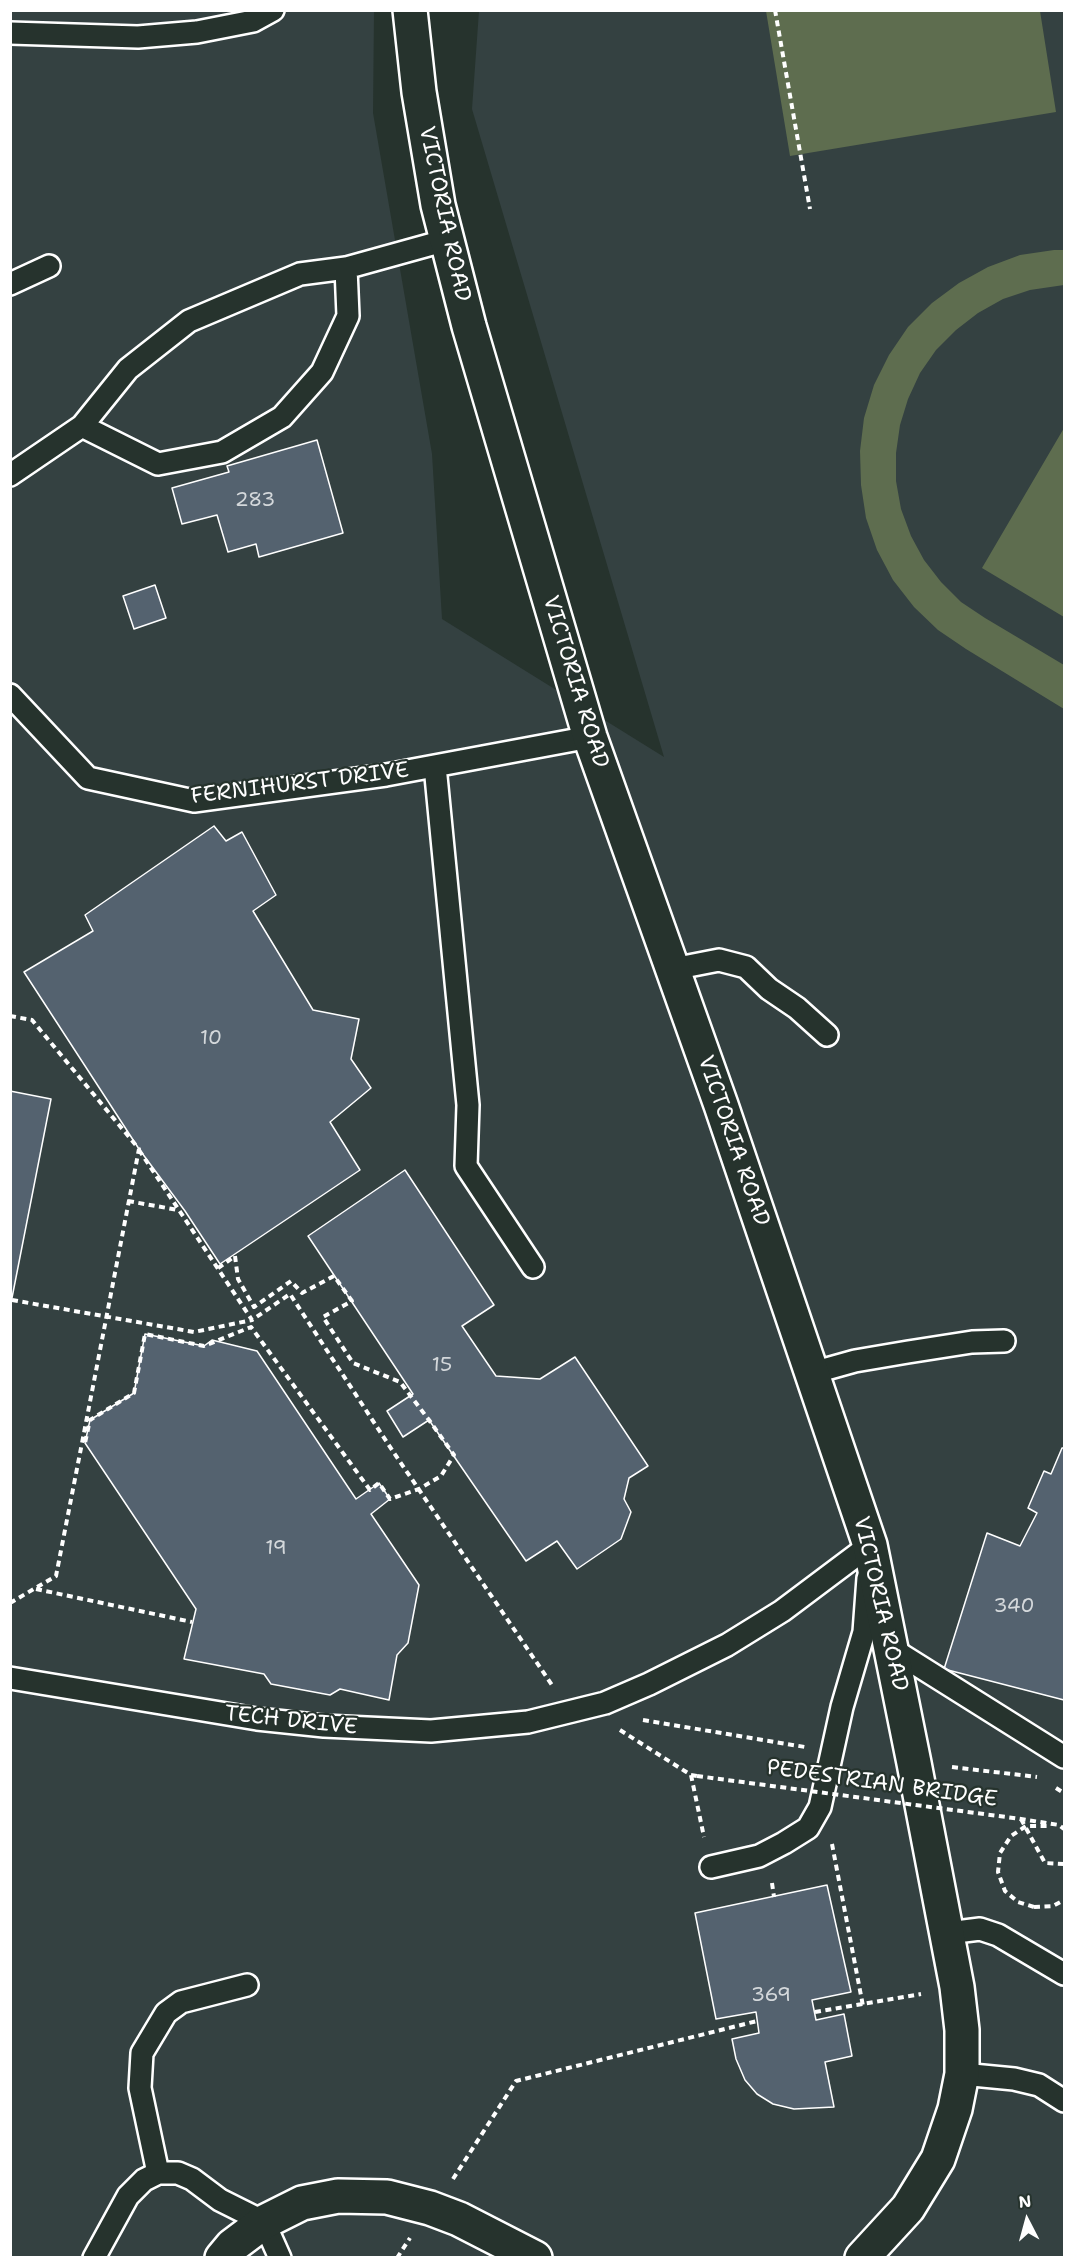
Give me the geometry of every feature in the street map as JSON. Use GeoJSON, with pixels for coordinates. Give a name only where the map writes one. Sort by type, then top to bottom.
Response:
{"type":"FeatureCollection","features":[{"type":"Feature","properties":{"kind":"street","name":"VICTORIA ROAD"},"geometry":{"type":"LineString","coordinates":[[410,10],[419,92],[438,205],[470,327],[590,737],[673,969],[870,1545],[891,1649],[948,1933],[962,2030],[962,2074],[955,2109],[938,2158],[908,2208],[862,2258]]}},
{"type":"Feature","properties":{"kind":"street"},"geometry":{"type":"LineString","coordinates":[[222,2258],[232,2246],[264,2222],[303,2203],[338,2196],[387,2197],[459,2219],[535,2258]]}},
{"type":"Feature","properties":{"kind":"lane"},"geometry":{"type":"LineString","coordinates":[[10,33],[138,37],[185,33],[253,21],[273,10]]}},
{"type":"Feature","properties":{"kind":"lane"},"geometry":{"type":"LineString","coordinates":[[10,475],[82,426],[128,369],[189,321],[300,274],[346,268],[447,240]]}},
{"type":"Feature","properties":{"kind":"lane"},"geometry":{"type":"LineString","coordinates":[[10,284],[49,266]]}},
{"type":"Feature","properties":{"kind":"lane"},"geometry":{"type":"LineString","coordinates":[[82,426],[158,464],[222,452],[282,417],[322,372],[348,316],[346,268]]}},
{"type":"Feature","properties":{"kind":"lane","name":"FERNIHURST DRIVE"},"geometry":{"type":"LineString","coordinates":[[10,695],[88,778],[194,801],[435,766],[590,737]]}},
{"type":"Feature","properties":{"kind":"lane"},"geometry":{"type":"LineString","coordinates":[[435,766],[468,1106],[466,1166],[533,1267]]}},
{"type":"Feature","properties":{"kind":"lane"},"geometry":{"type":"LineString","coordinates":[[673,969],[719,960],[746,967],[769,989],[797,1008],[828,1035]]}},
{"type":"Feature","properties":{"kind":"lane"},"geometry":{"type":"LineString","coordinates":[[812,1373],[855,1361],[908,1352],[972,1342],[1004,1341]]}},
{"type":"Feature","properties":{"kind":"lane"},"geometry":{"type":"LineString","coordinates":[[711,1867],[759,1856],[784,1844],[808,1828],[820,1807],[842,1707],[864,1632],[870,1545]]}},
{"type":"Feature","properties":{"kind":"lane","name":"TECH DRIVE"},"geometry":{"type":"LineString","coordinates":[[10,1678],[257,1719],[388,1731],[431,1731],[528,1722],[574,1713],[649,1684],[727,1645],[782,1611],[870,1545]]}},
{"type":"Feature","properties":{"kind":"lane"},"geometry":{"type":"LineString","coordinates":[[891,1649],[1065,1757]]}},
{"type":"Feature","properties":{"kind":"lane"},"geometry":{"type":"LineString","coordinates":[[948,1933],[980,1929],[998,1935],[1065,1974]]}},
{"type":"Feature","properties":{"kind":"lane"},"geometry":{"type":"LineString","coordinates":[[158,2173],[140,2088],[142,2053],[166,2013],[181,2002],[247,1985]]}},
{"type":"Feature","properties":{"kind":"lane"},"geometry":{"type":"LineString","coordinates":[[962,2074],[1039,2085],[1065,2101]]}},
{"type":"Feature","properties":{"kind":"lane"},"geometry":{"type":"LineString","coordinates":[[94,2258],[128,2196],[144,2180],[158,2173],[178,2173],[192,2179],[220,2200],[264,2222],[280,2258]]}},
{"type":"Feature","properties":{"kind":"path"},"geometry":{"type":"LineString","coordinates":[[775,10],[810,209]]}},
{"type":"Feature","properties":{"kind":"path"},"geometry":{"type":"LineString","coordinates":[[10,1017],[32,1020],[139,1149],[252,1320]]}},
{"type":"Feature","properties":{"kind":"path"},"geometry":{"type":"LineString","coordinates":[[10,1603],[56,1576],[139,1149]]}},
{"type":"Feature","properties":{"kind":"path"},"geometry":{"type":"LineString","coordinates":[[129,1201],[179,1210]]}},
{"type":"Feature","properties":{"kind":"path"},"geometry":{"type":"LineString","coordinates":[[82,1443],[85,1443],[90,1420],[134,1394],[145,1334],[204,1346],[251,1327],[370,1490],[379,1483],[390,1499],[419,1489],[441,1476],[454,1455],[400,1382],[353,1363],[322,1317],[352,1301],[334,1276],[302,1293],[291,1281],[254,1307],[238,1280],[235,1256],[217,1269]]}},
{"type":"Feature","properties":{"kind":"path"},"geometry":{"type":"LineString","coordinates":[[12,1300],[194,1332],[252,1320],[290,1294],[558,1695],[574,1713]]}},
{"type":"Feature","properties":{"kind":"path"},"geometry":{"type":"LineString","coordinates":[[35,1588],[192,1622]]}},
{"type":"Feature","properties":{"kind":"path"},"geometry":{"type":"LineString","coordinates":[[618,1729],[691,1775],[699,1810]]}},
{"type":"Feature","properties":{"kind":"path","name":"PEDESTRIAN BRIDGE"},"geometry":{"type":"LineString","coordinates":[[691,1775],[1021,1819],[1065,1828]]}},
{"type":"Feature","properties":{"kind":"path"},"geometry":{"type":"LineString","coordinates":[[1021,1819],[1045,1863],[1065,1864]]}},
{"type":"Feature","properties":{"kind":"path","name":"PEDESTRIAN BRIDGE"},"geometry":{"type":"LineString","coordinates":[[1065,1828],[1026,1826],[1011,1836],[1000,1853],[998,1872],[1005,1891],[1018,1902],[1034,1907],[1053,1906],[1065,1900]]}},
{"type":"Feature","properties":{"kind":"path"},"geometry":{"type":"LineString","coordinates":[[831,1840],[863,2006]]}},
{"type":"Feature","properties":{"kind":"path"},"geometry":{"type":"LineString","coordinates":[[815,2012],[863,2006],[957,1987]]}},
{"type":"Feature","properties":{"kind":"path"},"geometry":{"type":"LineString","coordinates":[[450,2183],[516,2081],[757,2021]]}},
{"type":"Feature","properties":{"kind":"shaded area"},"geometry":{"type":"Polygon","coordinates":[[[11,11],[374,11],[373,113],[432,454],[442,619],[664,757],[472,109],[479,11],[1064,11],[1064,2257],[11,2258],[11,11]]]}},
{"type":"Feature","properties":{"kind":"green space"},"geometry":{"type":"Polygon","coordinates":[[[766,11],[1040,11],[1056,112],[790,156],[766,11]]]}},
{"type":"Feature","properties":{"kind":"green space"},"geometry":{"type":"Polygon","coordinates":[[[1064,250],[1064,285],[1030,290],[1003,299],[978,313],[936,350],[920,373],[908,399],[900,425],[896,453],[896,481],[901,509],[911,536],[924,560],[941,582],[961,602],[1064,665],[1064,709],[938,630],[914,607],[893,580],[877,550],[866,518],[861,485],[860,451],[864,418],[874,385],[889,355],[908,327],[932,303],[959,283],[988,267],[1020,255],[1064,250]]]}},
{"type":"Feature","properties":{"kind":"green space"},"geometry":{"type":"Polygon","coordinates":[[[1064,428],[1064,617],[982,568],[1064,428]]]}},
{"type":"Feature","properties":{"kind":"building"},"geometry":{"type":"Polygon","coordinates":[[[317,440],[343,533],[259,557],[256,544],[228,552],[217,515],[182,524],[172,488],[229,472],[227,466],[317,440]]]}},
{"type":"Feature","properties":{"kind":"building"},"geometry":{"type":"Polygon","coordinates":[[[155,585],[166,618],[134,629],[123,596],[155,585]]]}},
{"type":"Feature","properties":{"kind":"building"},"geometry":{"type":"Polygon","coordinates":[[[214,826],[226,841],[242,832],[276,895],[253,911],[313,1010],[359,1019],[351,1059],[371,1088],[330,1122],[360,1170],[220,1264],[185,1211],[139,1149],[24,972],[93,931],[85,915],[214,826]]]}},
{"type":"Feature","properties":{"kind":"building"},"geometry":{"type":"Polygon","coordinates":[[[10,1091],[51,1099],[10,1308],[10,1091]]]}},
{"type":"Feature","properties":{"kind":"building"},"geometry":{"type":"Polygon","coordinates":[[[405,1170],[494,1305],[462,1326],[496,1376],[540,1379],[575,1357],[648,1466],[629,1478],[624,1499],[631,1512],[621,1539],[577,1569],[557,1541],[526,1561],[429,1420],[403,1437],[387,1411],[413,1394],[308,1236],[405,1170]]]}},
{"type":"Feature","properties":{"kind":"building"},"geometry":{"type":"Polygon","coordinates":[[[145,1334],[204,1346],[212,1340],[257,1351],[356,1499],[379,1483],[390,1499],[371,1514],[419,1585],[408,1643],[397,1655],[389,1700],[340,1689],[330,1695],[271,1684],[264,1674],[184,1659],[196,1609],[85,1443],[90,1420],[134,1393],[145,1334]]]}},
{"type":"Feature","properties":{"kind":"building"},"geometry":{"type":"Polygon","coordinates":[[[1064,1448],[1064,1700],[944,1669],[987,1533],[1020,1546],[1037,1513],[1028,1508],[1044,1471],[1051,1474],[1064,1448]]]}},
{"type":"Feature","properties":{"kind":"building"},"geometry":{"type":"Polygon","coordinates":[[[827,1885],[851,1992],[812,2000],[816,2020],[844,2014],[852,2056],[825,2062],[834,2107],[794,2109],[773,2104],[757,2094],[745,2080],[736,2059],[732,2039],[759,2033],[756,2012],[716,2019],[695,1913],[827,1885]]]}}]}
